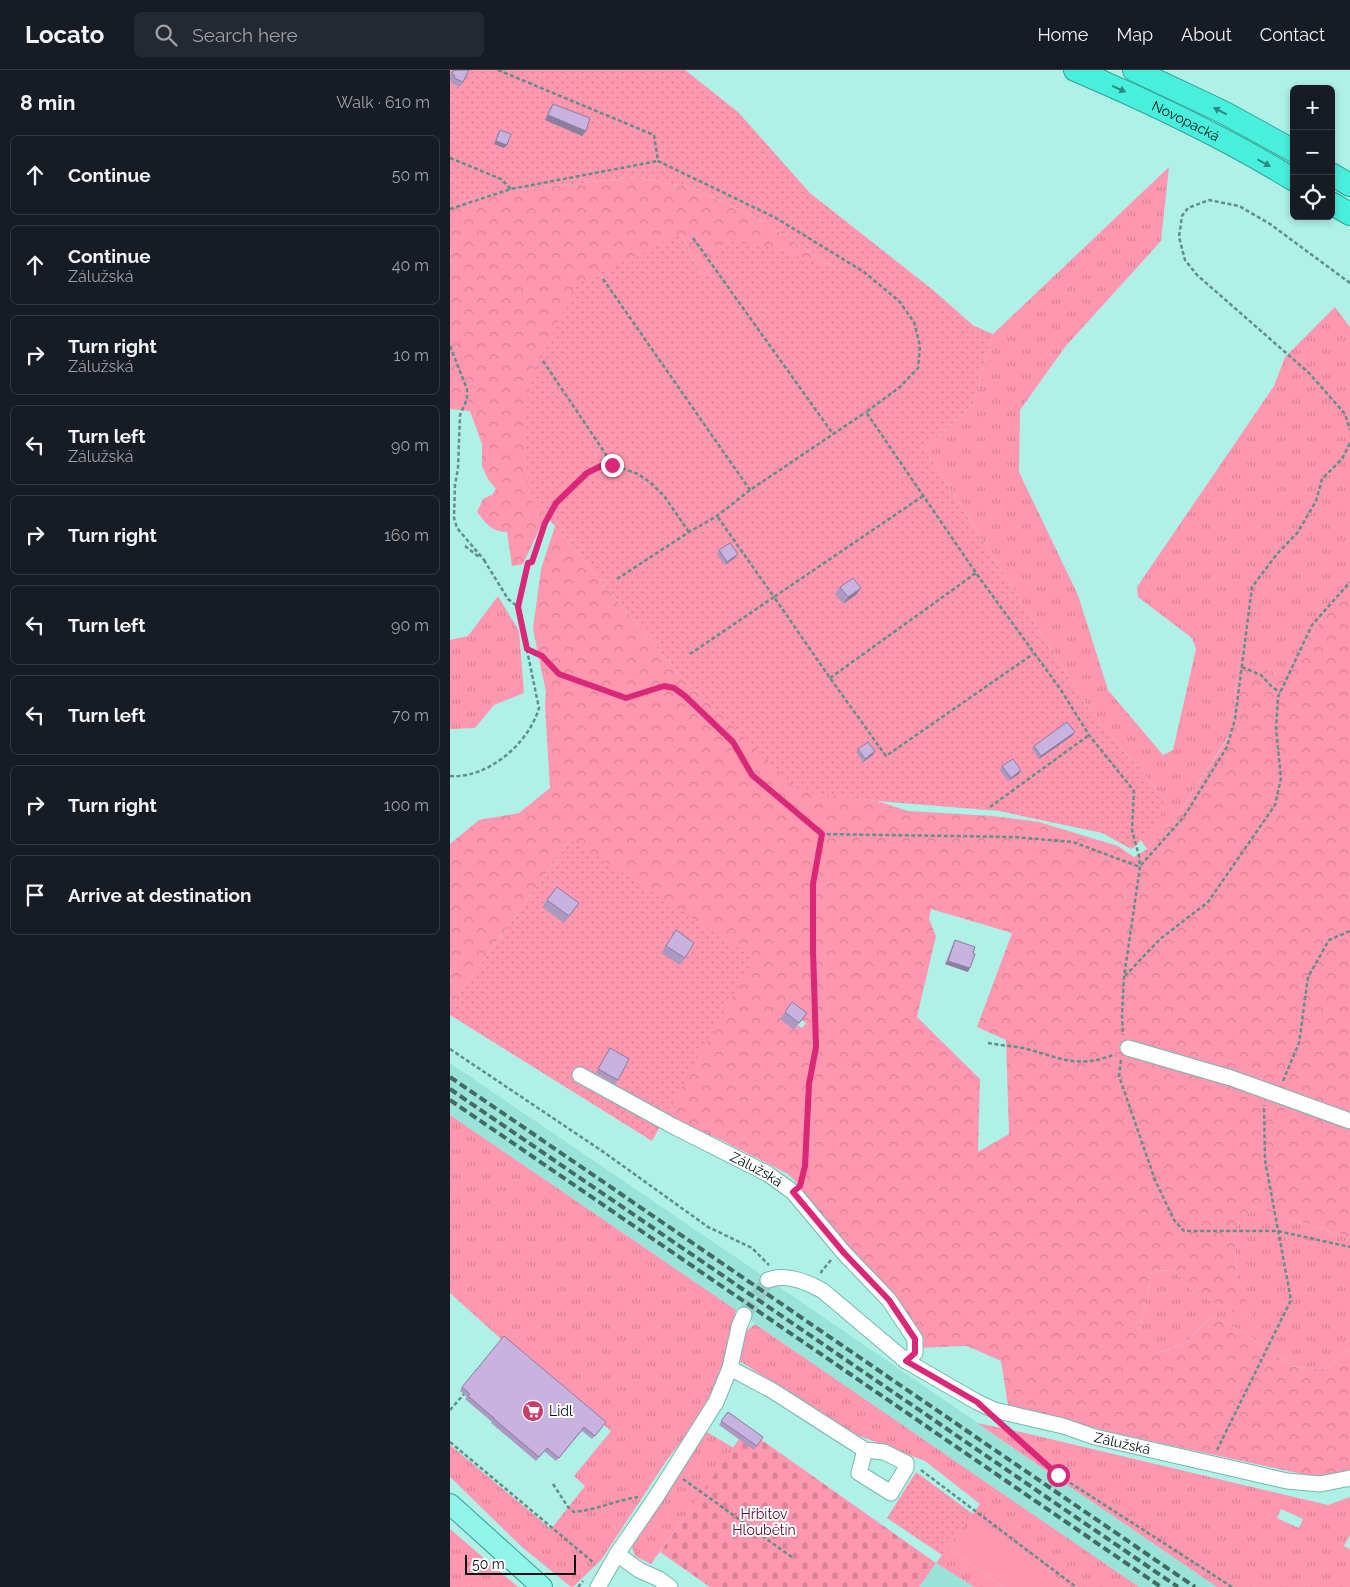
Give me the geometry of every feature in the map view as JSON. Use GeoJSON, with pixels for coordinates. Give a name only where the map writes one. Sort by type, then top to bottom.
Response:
{"type":"FeatureCollection","features":[{"type":"Feature","properties":{"kind":"highway","name":"Novopacká"},"geometry":{"type":"LineString","coordinates":[[1075,70],[1124,91],[1211,133],[1290,178]]}},
{"type":"Feature","properties":{"kind":"highway","name":"Novopacká"},"geometry":{"type":"LineString","coordinates":[[1134,70],[1223,112],[1290,149]]}},
{"type":"Feature","properties":{"kind":"highway"},"geometry":{"type":"LineString","coordinates":[[1333,175],[1350,185]]}},
{"type":"Feature","properties":{"kind":"highway"},"geometry":{"type":"LineString","coordinates":[[1335,205],[1350,214]]}},
{"type":"Feature","properties":{"kind":"main road"},"geometry":{"type":"LineString","coordinates":[[450,1504],[542,1587]]}},
{"type":"Feature","properties":{"kind":"street"},"geometry":{"type":"LineString","coordinates":[[1125,1050],[1231,1078],[1350,1121]]}},
{"type":"Feature","properties":{"kind":"street","name":"Zálužská"},"geometry":{"type":"LineString","coordinates":[[580,1075],[673,1126],[768,1174],[793,1192],[844,1253],[889,1300],[915,1339],[915,1353],[906,1361]]}},
{"type":"Feature","properties":{"kind":"street","name":"Zálužská"},"geometry":{"type":"LineString","coordinates":[[772,1278],[809,1284],[822,1291],[906,1361],[994,1410],[1063,1426],[1095,1437],[1211,1462],[1287,1481],[1320,1484],[1350,1478]]}},
{"type":"Feature","properties":{"kind":"street"},"geometry":{"type":"LineString","coordinates":[[598,1587],[617,1554],[716,1402],[730,1368],[739,1326],[744,1316]]}},
{"type":"Feature","properties":{"kind":"street"},"geometry":{"type":"LineString","coordinates":[[730,1368],[774,1391],[865,1450],[884,1452],[906,1463],[906,1468],[891,1493],[859,1473],[865,1450]]}},
{"type":"Feature","properties":{"kind":"street"},"geometry":{"type":"LineString","coordinates":[[617,1554],[660,1584]]}},
{"type":"Feature","properties":{"kind":"path"},"geometry":{"type":"LineString","coordinates":[[498,70],[654,135],[658,161]]}},
{"type":"Feature","properties":{"kind":"path"},"geometry":{"type":"LineString","coordinates":[[450,158],[501,179],[511,189]]}},
{"type":"Feature","properties":{"kind":"path"},"geometry":{"type":"LineString","coordinates":[[450,209],[511,189],[658,161],[776,218],[864,272],[899,301],[914,322],[920,346],[918,368],[900,387],[750,490],[717,516],[689,532],[617,580]]}},
{"type":"Feature","properties":{"kind":"path"},"geometry":{"type":"LineString","coordinates":[[1350,283],[1270,224],[1239,206],[1209,200],[1188,208],[1182,216],[1179,237],[1186,260],[1197,275],[1308,373],[1345,414],[1350,430]]}},
{"type":"Feature","properties":{"kind":"path"},"geometry":{"type":"LineString","coordinates":[[693,238],[833,434]]}},
{"type":"Feature","properties":{"kind":"path"},"geometry":{"type":"LineString","coordinates":[[603,279],[750,490]]}},
{"type":"Feature","properties":{"kind":"path"},"geometry":{"type":"LineString","coordinates":[[450,346],[467,389],[467,399],[460,415],[452,518],[457,528],[485,561],[508,598],[518,607]]}},
{"type":"Feature","properties":{"kind":"path"},"geometry":{"type":"LineString","coordinates":[[543,361],[612,465]]}},
{"type":"Feature","properties":{"kind":"path"},"geometry":{"type":"LineString","coordinates":[[866,412],[976,573],[1061,690],[1089,735],[1134,791],[1132,830],[1140,866],[1124,977],[1122,1032],[1125,1050],[1119,1076],[1156,1180],[1174,1220],[1184,1231],[1278,1232],[1350,1248]]}},
{"type":"Feature","properties":{"kind":"path"},"geometry":{"type":"LineString","coordinates":[[1140,866],[1182,818],[1227,747],[1235,719],[1252,587],[1298,532],[1316,501],[1322,480],[1342,459],[1350,443]]}},
{"type":"Feature","properties":{"kind":"path"},"geometry":{"type":"LineString","coordinates":[[450,776],[474,773],[488,767],[517,746],[535,720],[539,708],[518,607],[528,563],[532,562],[545,523],[556,503],[587,473],[601,466],[612,465],[638,474],[650,482],[664,496],[689,532]]}},
{"type":"Feature","properties":{"kind":"path"},"geometry":{"type":"LineString","coordinates":[[690,654],[923,496]]}},
{"type":"Feature","properties":{"kind":"path"},"geometry":{"type":"LineString","coordinates":[[717,516],[886,756],[1033,654]]}},
{"type":"Feature","properties":{"kind":"path"},"geometry":{"type":"LineString","coordinates":[[465,546],[485,561]]}},
{"type":"Feature","properties":{"kind":"path"},"geometry":{"type":"LineString","coordinates":[[830,678],[976,573]]}},
{"type":"Feature","properties":{"kind":"path"},"geometry":{"type":"LineString","coordinates":[[1124,977],[1160,939],[1208,902],[1275,805],[1281,778],[1276,729],[1278,697],[1312,625],[1350,582]]}},
{"type":"Feature","properties":{"kind":"path"},"geometry":{"type":"LineString","coordinates":[[527,649],[542,656],[559,674],[626,698],[664,686],[674,688],[685,696],[733,742],[752,775],[822,834],[1014,837],[1073,842],[1140,866]]}},
{"type":"Feature","properties":{"kind":"path"},"geometry":{"type":"LineString","coordinates":[[1242,666],[1261,675],[1272,688],[1280,692]]}},
{"type":"Feature","properties":{"kind":"path"},"geometry":{"type":"LineString","coordinates":[[990,806],[1089,735]]}},
{"type":"Feature","properties":{"kind":"path"},"geometry":{"type":"LineString","coordinates":[[793,1192],[800,1186],[805,1166],[809,1084],[816,1047],[813,884],[822,834]]}},
{"type":"Feature","properties":{"kind":"path"},"geometry":{"type":"LineString","coordinates":[[1211,1462],[1291,1300],[1265,1160],[1271,1092],[1299,1043],[1308,977],[1329,940],[1350,931]]}},
{"type":"Feature","properties":{"kind":"path"},"geometry":{"type":"LineString","coordinates":[[988,1043],[1022,1048],[1074,1062],[1100,1060],[1125,1050]]}},
{"type":"Feature","properties":{"kind":"path"},"geometry":{"type":"LineString","coordinates":[[450,1049],[605,1153],[708,1227],[752,1248],[771,1267],[772,1278]]}},
{"type":"Feature","properties":{"kind":"path"},"geometry":{"type":"LineString","coordinates":[[835,1302],[821,1272],[832,1260],[844,1253]]}},
{"type":"Feature","properties":{"kind":"path"},"geometry":{"type":"LineString","coordinates":[[450,1410],[464,1394]]}},
{"type":"Feature","properties":{"kind":"path"},"geometry":{"type":"LineString","coordinates":[[1006,1428],[1058,1475],[1232,1587]]}},
{"type":"Feature","properties":{"kind":"path"},"geometry":{"type":"LineString","coordinates":[[450,1442],[597,1566]]}},
{"type":"Feature","properties":{"kind":"path"},"geometry":{"type":"LineString","coordinates":[[906,1463],[918,1468],[1076,1587]]}},
{"type":"Feature","properties":{"kind":"path"},"geometry":{"type":"LineString","coordinates":[[672,1471],[793,1558]]}},
{"type":"Feature","properties":{"kind":"path"},"geometry":{"type":"LineString","coordinates":[[553,1484],[568,1507],[574,1512],[658,1493]]}},
{"type":"Feature","properties":{"kind":"shaded area"},"geometry":{"type":"Polygon","coordinates":[[[450,1063],[1217,1587],[1139,1587],[875,1407],[450,1115],[450,1063]]]}},
{"type":"Feature","properties":{"kind":"shaded area"},"geometry":{"type":"Polygon","coordinates":[[[936,1563],[974,1587],[919,1587],[936,1563]]]}},
{"type":"Feature","properties":{"kind":"green space"},"geometry":{"type":"Polygon","coordinates":[[[450,70],[685,70],[738,112],[810,193],[933,290],[974,326],[993,334],[973,404],[925,449],[1089,709],[1169,804],[1136,846],[1131,849],[1102,833],[999,811],[877,801],[800,791],[679,674],[555,526],[529,498],[523,423],[532,376],[576,285],[681,234],[701,275],[712,267],[724,240],[777,248],[838,270],[762,221],[694,188],[635,177],[511,191],[450,206],[450,70]]]}},
{"type":"Feature","properties":{"kind":"green space"},"geometry":{"type":"Polygon","coordinates":[[[1169,167],[1161,241],[1065,347],[1020,410],[1019,472],[1078,595],[1108,690],[1163,755],[1173,750],[1196,649],[1192,638],[1138,597],[1137,587],[1274,386],[1285,357],[1335,307],[1350,327],[1350,576],[1283,676],[1238,660],[1232,731],[1178,815],[1147,849],[1140,839],[1169,804],[1089,709],[925,449],[973,404],[993,334],[1169,167]]]}},
{"type":"Feature","properties":{"kind":"green space"},"geometry":{"type":"Polygon","coordinates":[[[635,177],[694,188],[762,221],[841,272],[777,248],[712,267],[701,275],[681,234],[524,426],[529,497],[546,515],[523,564],[512,566],[507,532],[497,531],[483,520],[477,512],[483,499],[493,494],[496,489],[488,479],[482,466],[482,444],[470,411],[450,409],[450,206],[511,191],[635,177]]]}},
{"type":"Feature","properties":{"kind":"green space"},"geometry":{"type":"Polygon","coordinates":[[[555,526],[679,674],[800,790],[877,801],[908,811],[993,816],[1039,822],[1118,846],[1134,857],[1147,849],[1178,815],[1232,732],[1238,659],[1283,676],[1350,576],[1350,1238],[1254,1207],[1234,1228],[1237,1277],[1255,1323],[1194,1293],[1173,1270],[1152,1271],[1139,1330],[1162,1352],[1185,1343],[1212,1316],[1245,1333],[1276,1356],[1296,1367],[1325,1369],[1350,1349],[1350,1470],[1333,1479],[1316,1477],[1118,1434],[1008,1405],[1001,1361],[967,1346],[918,1348],[810,1204],[800,1186],[788,1174],[715,1137],[663,1121],[571,839],[450,1006],[450,844],[479,820],[519,813],[550,788],[545,705],[546,692],[533,629],[541,569],[555,526]],[[931,909],[929,919],[936,936],[917,1017],[980,1079],[978,1152],[1009,1134],[1006,1040],[977,1027],[1012,933],[931,909]],[[787,1009],[794,1030],[798,1025],[802,1028],[806,1023],[787,1009]]]}},
{"type":"Feature","properties":{"kind":"green space"},"geometry":{"type":"Polygon","coordinates":[[[498,596],[519,631],[524,693],[494,705],[475,728],[450,729],[450,640],[468,636],[498,596]]]}},
{"type":"Feature","properties":{"kind":"green space"},"geometry":{"type":"Polygon","coordinates":[[[571,839],[754,958],[652,1141],[450,1015],[450,1006],[571,839]]]}},
{"type":"Feature","properties":{"kind":"green space"},"geometry":{"type":"Polygon","coordinates":[[[450,1115],[736,1310],[719,1388],[700,1417],[667,1460],[601,1560],[573,1587],[522,1547],[450,1477],[450,1445],[551,1529],[585,1486],[574,1476],[611,1431],[502,1340],[450,1293],[450,1115]]]}},
{"type":"Feature","properties":{"kind":"green space"},"geometry":{"type":"Polygon","coordinates":[[[1254,1207],[1350,1238],[1350,1349],[1325,1369],[1296,1367],[1276,1356],[1245,1333],[1212,1316],[1185,1343],[1161,1352],[1139,1330],[1152,1271],[1173,1270],[1194,1293],[1254,1322],[1237,1277],[1234,1228],[1254,1207]]]}},
{"type":"Feature","properties":{"kind":"green space"},"geometry":{"type":"Polygon","coordinates":[[[755,1324],[1139,1587],[1069,1587],[1059,1580],[1047,1567],[951,1550],[1003,1587],[974,1587],[936,1563],[980,1504],[925,1461],[852,1433],[738,1360],[745,1332],[755,1324]]]}},
{"type":"Feature","properties":{"kind":"green space"},"geometry":{"type":"Polygon","coordinates":[[[977,1423],[1328,1505],[1350,1497],[1350,1535],[1344,1546],[1350,1549],[1350,1587],[1217,1587],[977,1423]],[[1281,1509],[1277,1518],[1299,1528],[1303,1519],[1281,1509]]]}},
{"type":"Feature","properties":{"kind":"green space","name":"Hřbitov Hloubětín"},"geometry":{"type":"Polygon","coordinates":[[[746,1429],[936,1563],[919,1587],[710,1587],[660,1552],[746,1429]]]}},
{"type":"Feature","properties":{"kind":"green space"},"geometry":{"type":"Polygon","coordinates":[[[705,1431],[734,1448],[651,1564],[635,1556],[631,1544],[705,1431]]]}},
{"type":"Feature","properties":{"kind":"green space"},"geometry":{"type":"Polygon","coordinates":[[[916,1472],[973,1514],[942,1555],[887,1518],[916,1472]]]}},
{"type":"Feature","properties":{"kind":"green space"},"geometry":{"type":"Polygon","coordinates":[[[976,1516],[1047,1567],[1059,1580],[1069,1587],[1003,1587],[951,1550],[976,1516]]]}},
{"type":"Feature","properties":{"kind":"green space"},"geometry":{"type":"Polygon","coordinates":[[[450,1529],[518,1587],[450,1587],[450,1529]]]}},
{"type":"Feature","properties":{"kind":"building"},"geometry":{"type":"Polygon","coordinates":[[[454,70],[469,70],[463,82],[454,78],[455,76],[452,74],[454,70]]]}},
{"type":"Feature","properties":{"kind":"building"},"geometry":{"type":"Polygon","coordinates":[[[553,104],[590,118],[586,131],[548,115],[553,104]]]}},
{"type":"Feature","properties":{"kind":"building"},"geometry":{"type":"Polygon","coordinates":[[[500,130],[511,134],[507,145],[496,141],[500,130]]]}},
{"type":"Feature","properties":{"kind":"building"},"geometry":{"type":"Polygon","coordinates":[[[730,543],[738,554],[727,562],[719,550],[730,543]]]}},
{"type":"Feature","properties":{"kind":"building"},"geometry":{"type":"Polygon","coordinates":[[[853,578],[861,588],[848,597],[840,587],[853,578]]]}},
{"type":"Feature","properties":{"kind":"building"},"geometry":{"type":"Polygon","coordinates":[[[1067,722],[1075,732],[1041,756],[1034,746],[1067,722]]]}},
{"type":"Feature","properties":{"kind":"building"},"geometry":{"type":"Polygon","coordinates":[[[868,742],[875,751],[865,759],[858,749],[868,742]]]}},
{"type":"Feature","properties":{"kind":"building"},"geometry":{"type":"Polygon","coordinates":[[[1013,759],[1021,770],[1011,778],[1002,766],[1013,759]]]}},
{"type":"Feature","properties":{"kind":"building"},"geometry":{"type":"Polygon","coordinates":[[[557,887],[579,903],[569,916],[547,900],[557,887]]]}},
{"type":"Feature","properties":{"kind":"building"},"geometry":{"type":"Polygon","coordinates":[[[676,930],[694,943],[685,958],[666,946],[676,930]]]}},
{"type":"Feature","properties":{"kind":"building"},"geometry":{"type":"Polygon","coordinates":[[[955,940],[975,947],[973,953],[975,954],[970,968],[948,961],[955,940]]]}},
{"type":"Feature","properties":{"kind":"building"},"geometry":{"type":"Polygon","coordinates":[[[792,1002],[807,1013],[799,1023],[785,1012],[792,1002]]]}},
{"type":"Feature","properties":{"kind":"building"},"geometry":{"type":"Polygon","coordinates":[[[610,1048],[629,1059],[618,1080],[598,1069],[610,1048]]]}},
{"type":"Feature","properties":{"kind":"building","name":"Lidl"},"geometry":{"type":"Polygon","coordinates":[[[504,1336],[606,1422],[595,1436],[584,1427],[559,1458],[547,1448],[539,1457],[468,1396],[470,1394],[462,1387],[504,1336]]]}},
{"type":"Feature","properties":{"kind":"building"},"geometry":{"type":"Polygon","coordinates":[[[728,1412],[763,1437],[757,1446],[721,1421],[728,1412]]]}},
{"type":"Feature","properties":{"kind":"tunnel"},"geometry":{"type":"LineString","coordinates":[[744,1315],[768,1280]]}},
{"type":"Feature","properties":{"kind":"railway"},"geometry":{"type":"LineString","coordinates":[[450,1077],[1195,1587]]}},
{"type":"Feature","properties":{"kind":"railway"},"geometry":{"type":"LineString","coordinates":[[450,1089],[1178,1587]]}},
{"type":"Feature","properties":{"kind":"railway"},"geometry":{"type":"LineString","coordinates":[[450,1100],[1161,1587]]}},
{"type":"Feature","properties":{"kind":"place","name":"Lidl"},"geometry":{"type":"Point","coordinates":[533,1411]}},
{"type":"Feature","properties":{"kind":"route"},"geometry":{"type":"LineString","coordinates":[[612,465],[601,466],[587,473],[556,503],[545,523],[532,562],[528,563],[518,607],[527,649],[542,656],[559,674],[626,698],[664,686],[674,688],[685,696],[733,742],[752,775],[822,834],[813,884],[816,1047],[809,1084],[805,1166],[800,1186],[793,1192],[844,1253],[889,1300],[915,1339],[915,1353],[906,1361],[977,1402],[1058,1475]]}}]}
